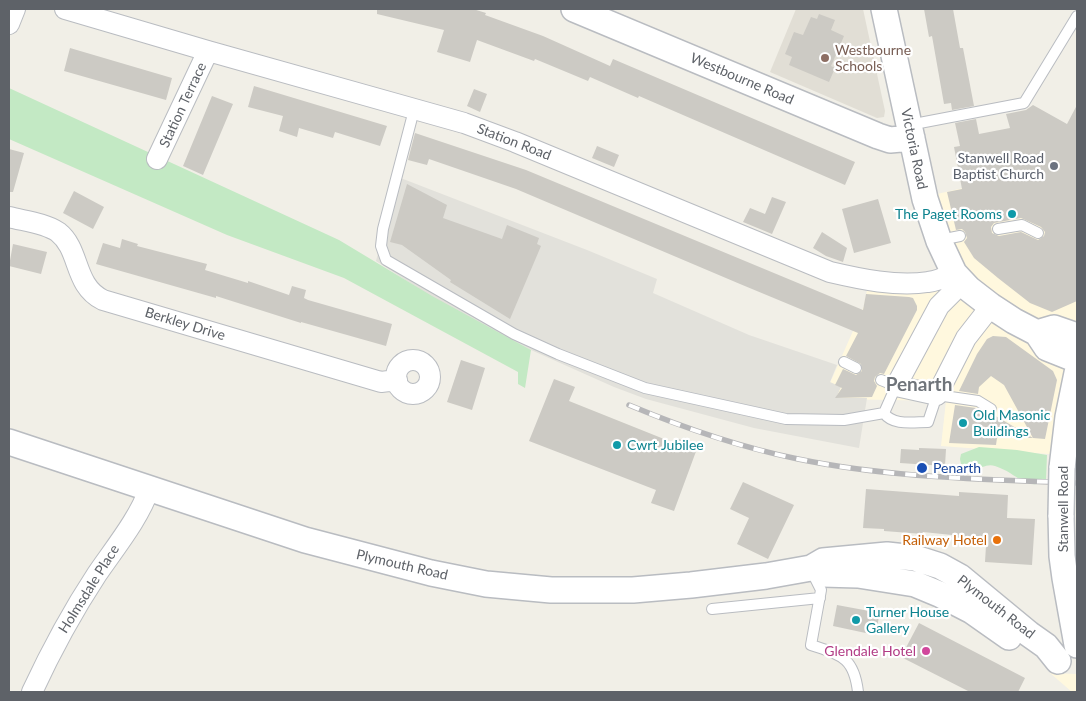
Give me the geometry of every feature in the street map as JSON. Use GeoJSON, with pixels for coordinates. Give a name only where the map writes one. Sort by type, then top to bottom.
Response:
{"type":"FeatureCollection","features":[{"type":"Feature","properties":{"kind":"street"},"geometry":{"type":"LineString","coordinates":[[9,24],[15,9]]}},
{"type":"Feature","properties":{"kind":"street","name":"Station Road"},"geometry":{"type":"LineString","coordinates":[[65,9],[464,123],[515,142],[830,272],[880,281],[919,283],[958,278]]}},
{"type":"Feature","properties":{"kind":"street","name":"Westbourne Road"},"geometry":{"type":"LineString","coordinates":[[574,9],[878,136],[890,140],[910,132]]}},
{"type":"Feature","properties":{"kind":"street","name":"Victoria Road"},"geometry":{"type":"LineString","coordinates":[[884,9],[925,199],[949,238],[958,278],[991,306],[1037,333],[1047,348],[1077,360]]}},
{"type":"Feature","properties":{"kind":"street","name":"Station Terrace"},"geometry":{"type":"LineString","coordinates":[[157,159],[208,51]]}},
{"type":"Feature","properties":{"kind":"street","name":"Berkley Drive"},"geometry":{"type":"LineString","coordinates":[[9,217],[58,232],[69,248],[87,288],[103,300],[381,382],[397,380]]}},
{"type":"Feature","properties":{"kind":"street"},"geometry":{"type":"LineString","coordinates":[[958,278],[888,383],[937,395],[966,338],[991,306]]}},
{"type":"Feature","properties":{"kind":"street"},"geometry":{"type":"LineString","coordinates":[[919,283],[933,316]]}},
{"type":"Feature","properties":{"kind":"street"},"geometry":{"type":"LineString","coordinates":[[1037,333],[1054,328],[1077,336]]}},
{"type":"Feature","properties":{"kind":"street","name":"Stanwell Road"},"geometry":{"type":"LineString","coordinates":[[1077,373],[1068,417],[1062,468],[1061,514],[1062,556],[1077,645]]}},
{"type":"Feature","properties":{"kind":"street","name":"Plymouth Road"},"geometry":{"type":"LineString","coordinates":[[9,442],[305,540],[431,573],[486,584],[551,590],[633,590],[691,586],[811,568],[823,561],[888,556],[915,558],[940,566],[960,577],[1068,664]]}},
{"type":"Feature","properties":{"kind":"street","name":"Holmsdale Place"},"geometry":{"type":"LineString","coordinates":[[32,692],[59,637],[79,602],[142,508],[150,489]]}},
{"type":"Feature","properties":{"kind":"lane"},"geometry":{"type":"LineString","coordinates":[[910,132],[1024,103],[1077,16]]}},
{"type":"Feature","properties":{"kind":"lane"},"geometry":{"type":"LineString","coordinates":[[414,110],[383,229],[382,246],[386,260],[514,334],[558,354],[645,388],[786,419],[844,420],[884,413]]}},
{"type":"Feature","properties":{"kind":"lane"},"geometry":{"type":"LineString","coordinates":[[998,229],[1022,225],[1038,232]]}},
{"type":"Feature","properties":{"kind":"lane"},"geometry":{"type":"LineString","coordinates":[[844,362],[856,368]]}},
{"type":"Feature","properties":{"kind":"lane"},"geometry":{"type":"LineString","coordinates":[[888,383],[884,413],[888,419],[895,422],[928,422],[937,395],[978,401],[991,409]]}},
{"type":"Feature","properties":{"kind":"lane"},"geometry":{"type":"LineString","coordinates":[[811,568],[821,590],[810,646],[839,654],[851,665],[858,692]]}},
{"type":"Feature","properties":{"kind":"lane"},"geometry":{"type":"LineString","coordinates":[[712,608],[820,598]]}},
{"type":"Feature","properties":{"kind":"shaded area","name":"Westbourne Schools"},"geometry":{"type":"Polygon","coordinates":[[[796,9],[863,9],[885,111],[884,117],[877,118],[770,72],[796,9]]]}},
{"type":"Feature","properties":{"kind":"shaded area"},"geometry":{"type":"Polygon","coordinates":[[[1020,175],[1077,205],[1077,468],[1061,467],[1062,455],[941,446],[946,401],[835,399],[830,383],[864,306],[869,279],[940,278],[924,197],[1020,175]]]}},
{"type":"Feature","properties":{"kind":"shaded area"},"geometry":{"type":"Polygon","coordinates":[[[398,177],[657,279],[653,293],[749,335],[837,365],[830,382],[841,387],[836,398],[867,398],[859,448],[754,428],[646,399],[614,387],[531,350],[433,298],[376,261],[398,177]]]}},
{"type":"Feature","properties":{"kind":"shaded area"},"geometry":{"type":"Polygon","coordinates":[[[1050,673],[1077,674],[1077,692],[1072,692],[1050,673]]]}},
{"type":"Feature","properties":{"kind":"green space"},"geometry":{"type":"Polygon","coordinates":[[[9,88],[339,240],[432,296],[531,350],[525,388],[518,384],[518,372],[344,278],[227,235],[9,139],[9,88]]]}},
{"type":"Feature","properties":{"kind":"green space"},"geometry":{"type":"Polygon","coordinates":[[[979,447],[1047,455],[1046,480],[1041,483],[1032,484],[995,466],[971,469],[961,464],[961,454],[979,447]]]}},
{"type":"Feature","properties":{"kind":"building"},"geometry":{"type":"Polygon","coordinates":[[[377,9],[473,9],[486,13],[485,15],[543,36],[610,66],[613,59],[855,162],[845,185],[639,96],[638,98],[590,77],[588,81],[535,59],[534,61],[477,40],[470,62],[437,52],[444,30],[377,14],[377,9]]]}},
{"type":"Feature","properties":{"kind":"building"},"geometry":{"type":"Polygon","coordinates":[[[924,9],[953,9],[960,48],[963,48],[974,106],[952,110],[951,103],[944,104],[932,36],[929,37],[924,9]]]}},
{"type":"Feature","properties":{"kind":"building"},"geometry":{"type":"Polygon","coordinates":[[[819,14],[835,20],[831,30],[844,36],[831,66],[835,68],[829,82],[789,65],[792,57],[785,54],[794,32],[803,35],[811,17],[817,19],[819,14]]]}},
{"type":"Feature","properties":{"kind":"building"},"geometry":{"type":"Polygon","coordinates":[[[70,48],[172,78],[166,100],[64,71],[70,48]]]}},
{"type":"Feature","properties":{"kind":"building"},"geometry":{"type":"Polygon","coordinates":[[[254,86],[387,126],[380,146],[335,132],[333,138],[299,128],[297,137],[279,131],[283,116],[248,107],[254,86]]]}},
{"type":"Feature","properties":{"kind":"building"},"geometry":{"type":"Polygon","coordinates":[[[474,89],[487,94],[480,112],[467,106],[474,89]]]}},
{"type":"Feature","properties":{"kind":"building"},"geometry":{"type":"Polygon","coordinates":[[[212,96],[233,104],[203,175],[183,166],[212,96]]]}},
{"type":"Feature","properties":{"kind":"building"},"geometry":{"type":"Polygon","coordinates":[[[1033,105],[1067,124],[1077,105],[1077,301],[1052,312],[1030,303],[974,258],[964,242],[967,238],[965,232],[962,229],[956,230],[947,192],[962,189],[954,147],[960,146],[955,123],[976,119],[979,134],[1010,128],[1006,114],[1026,110],[1033,105]],[[1021,218],[994,223],[991,227],[992,233],[999,236],[1021,232],[1038,240],[1044,236],[1045,232],[1041,227],[1021,218]]]}},
{"type":"Feature","properties":{"kind":"building"},"geometry":{"type":"Polygon","coordinates":[[[415,133],[526,170],[863,310],[866,294],[913,298],[917,310],[884,374],[880,373],[875,377],[874,381],[877,386],[872,397],[835,398],[842,388],[835,385],[843,369],[856,375],[862,371],[861,364],[846,356],[858,333],[516,189],[429,159],[427,165],[408,160],[415,133]]]}},
{"type":"Feature","properties":{"kind":"building"},"geometry":{"type":"Polygon","coordinates":[[[597,146],[619,155],[614,167],[592,158],[597,146]]]}},
{"type":"Feature","properties":{"kind":"building"},"geometry":{"type":"Polygon","coordinates":[[[9,149],[24,153],[13,192],[9,192],[9,149]]]}},
{"type":"Feature","properties":{"kind":"building"},"geometry":{"type":"Polygon","coordinates":[[[407,184],[447,205],[443,218],[502,239],[507,225],[539,238],[537,244],[541,246],[510,319],[450,282],[451,280],[402,245],[390,242],[407,184]]]}},
{"type":"Feature","properties":{"kind":"building"},"geometry":{"type":"Polygon","coordinates":[[[74,191],[104,207],[93,229],[63,213],[74,191]]]}},
{"type":"Feature","properties":{"kind":"building"},"geometry":{"type":"Polygon","coordinates":[[[772,197],[786,202],[772,234],[743,222],[750,208],[765,214],[772,197]]]}},
{"type":"Feature","properties":{"kind":"building"},"geometry":{"type":"Polygon","coordinates":[[[878,199],[891,243],[854,253],[842,209],[878,199]]]}},
{"type":"Feature","properties":{"kind":"building"},"geometry":{"type":"Polygon","coordinates":[[[822,232],[847,248],[843,262],[826,256],[813,248],[822,232]]]}},
{"type":"Feature","properties":{"kind":"building"},"geometry":{"type":"Polygon","coordinates":[[[122,239],[138,244],[137,246],[207,264],[205,270],[248,283],[248,281],[289,295],[292,286],[306,290],[304,298],[308,300],[392,324],[386,346],[301,323],[216,296],[216,298],[96,264],[103,243],[120,248],[122,239]]]}},
{"type":"Feature","properties":{"kind":"building"},"geometry":{"type":"Polygon","coordinates":[[[13,244],[47,252],[41,274],[9,266],[13,244]]]}},
{"type":"Feature","properties":{"kind":"building"},"geometry":{"type":"Polygon","coordinates":[[[993,336],[1006,337],[1053,371],[1057,380],[1045,439],[1033,438],[1004,385],[991,376],[979,387],[978,394],[959,391],[977,354],[987,339],[993,336]]]}},
{"type":"Feature","properties":{"kind":"building"},"geometry":{"type":"Polygon","coordinates":[[[461,360],[485,368],[472,410],[447,402],[461,360]]]}},
{"type":"Feature","properties":{"kind":"building","name":"Cwrt Jubilee"},"geometry":{"type":"Polygon","coordinates":[[[554,379],[575,387],[569,401],[674,443],[676,438],[698,446],[674,511],[651,503],[656,490],[529,441],[554,379]]]}},
{"type":"Feature","properties":{"kind":"building"},"geometry":{"type":"Polygon","coordinates":[[[955,405],[976,408],[988,415],[994,415],[1033,438],[997,438],[996,445],[949,443],[955,405]]]}},
{"type":"Feature","properties":{"kind":"building"},"geometry":{"type":"Polygon","coordinates":[[[919,448],[946,449],[945,466],[900,463],[901,449],[919,450],[919,448]]]}},
{"type":"Feature","properties":{"kind":"building"},"geometry":{"type":"Polygon","coordinates":[[[743,482],[794,505],[768,559],[737,544],[749,518],[730,509],[743,482]]]}},
{"type":"Feature","properties":{"kind":"building"},"geometry":{"type":"Polygon","coordinates":[[[866,489],[959,496],[959,492],[1008,495],[1007,518],[1035,519],[1032,565],[985,562],[986,546],[969,545],[970,540],[952,539],[952,535],[863,528],[866,489]]]}},
{"type":"Feature","properties":{"kind":"building","name":"Turner House Gallery"},"geometry":{"type":"Polygon","coordinates":[[[837,605],[880,613],[875,635],[833,626],[837,605]]]}},
{"type":"Feature","properties":{"kind":"building"},"geometry":{"type":"Polygon","coordinates":[[[919,623],[1025,678],[1018,692],[970,692],[901,657],[919,623]]]}},
{"type":"Feature","properties":{"kind":"railway"},"geometry":{"type":"LineString","coordinates":[[629,405],[733,443],[798,459],[902,474],[1077,483]]}},
{"type":"Feature","properties":{"kind":"place","name":"Westbourne Schools"},"geometry":{"type":"Point","coordinates":[825,58]}},
{"type":"Feature","properties":{"kind":"place","name":"Stanwell Road Baptist Church"},"geometry":{"type":"Point","coordinates":[1054,166]}},
{"type":"Feature","properties":{"kind":"place","name":"The Paget Rooms"},"geometry":{"type":"Point","coordinates":[1012,214]}},
{"type":"Feature","properties":{"kind":"place","name":"Old Masonic Buildings"},"geometry":{"type":"Point","coordinates":[963,423]}},
{"type":"Feature","properties":{"kind":"place","name":"Cwrt Jubilee"},"geometry":{"type":"Point","coordinates":[617,445]}},
{"type":"Feature","properties":{"kind":"place","name":"Penarth"},"geometry":{"type":"Point","coordinates":[922,468]}},
{"type":"Feature","properties":{"kind":"place","name":"Railway Hotel"},"geometry":{"type":"Point","coordinates":[997,540]}},
{"type":"Feature","properties":{"kind":"place","name":"Turner House Gallery"},"geometry":{"type":"Point","coordinates":[856,620]}},
{"type":"Feature","properties":{"kind":"place","name":"Glendale Hotel"},"geometry":{"type":"Point","coordinates":[926,651]}},
{"type":"Feature","properties":{"kind":"district","name":"Penarth"},"geometry":{"type":"Point","coordinates":[919,385]}}]}
